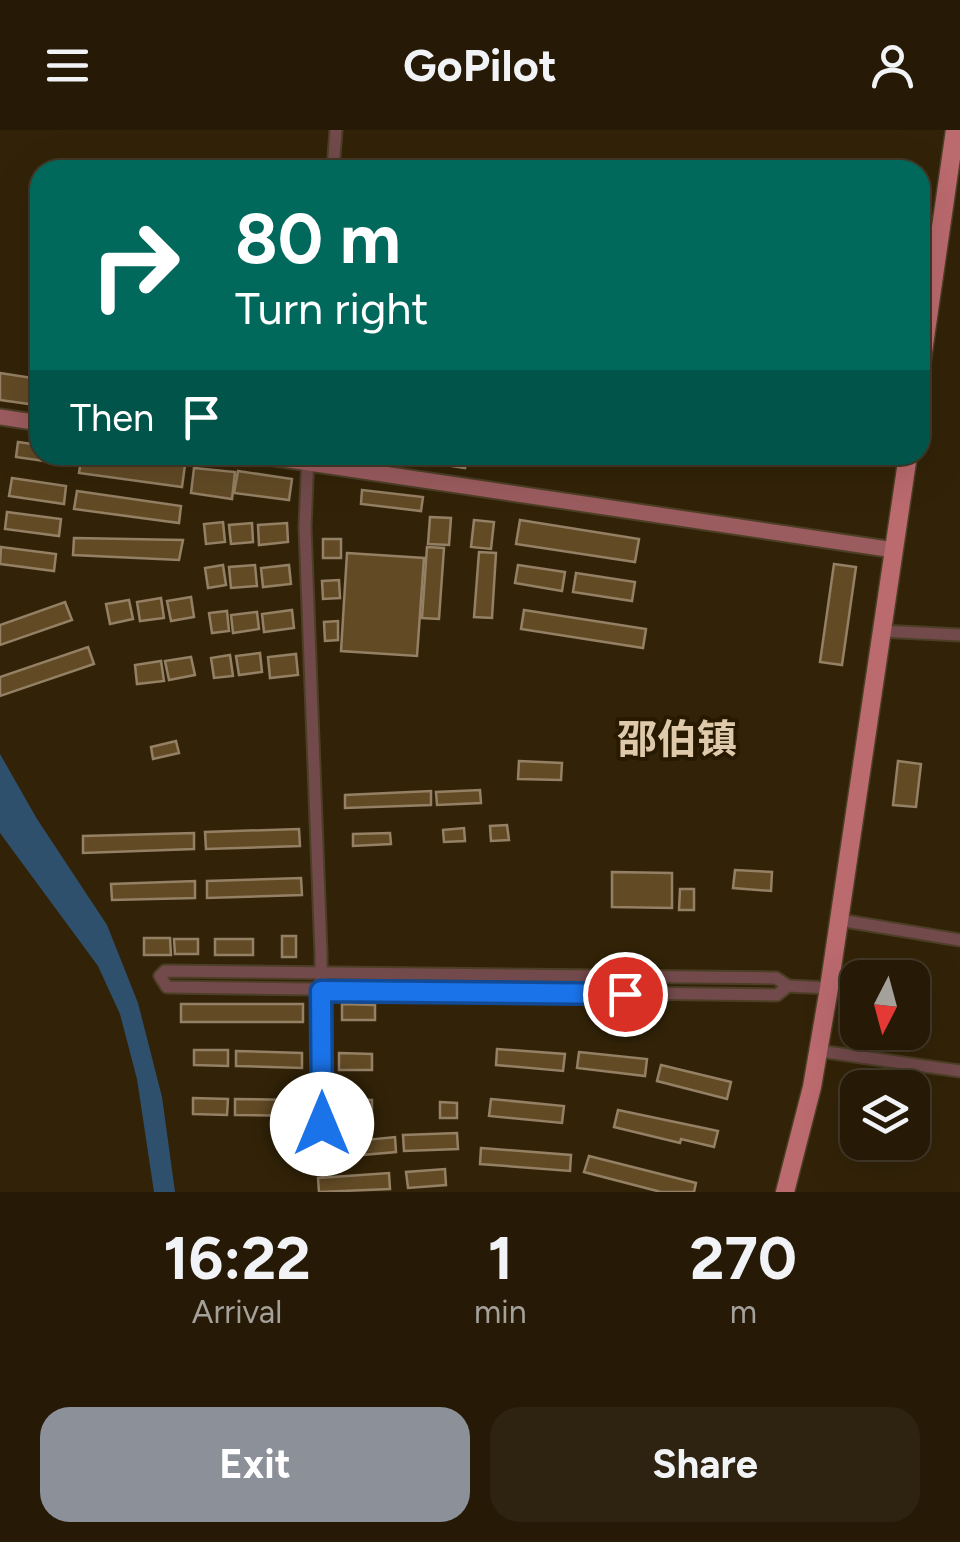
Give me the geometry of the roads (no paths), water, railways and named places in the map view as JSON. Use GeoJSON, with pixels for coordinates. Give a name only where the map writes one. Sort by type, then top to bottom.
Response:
{"type":"FeatureCollection","features":[{"type":"Feature","properties":{"kind":"main road"},"geometry":{"type":"LineString","coordinates":[[930,305],[956,130]]}},
{"type":"Feature","properties":{"kind":"main road"},"geometry":{"type":"LineString","coordinates":[[0,416],[30,421]]}},
{"type":"Feature","properties":{"kind":"main road"},"geometry":{"type":"LineString","coordinates":[[347,465],[894,550]]}},
{"type":"Feature","properties":{"kind":"main road"},"geometry":{"type":"LineString","coordinates":[[784,1192],[829,988],[907,465]]}},
{"type":"Feature","properties":{"kind":"street"},"geometry":{"type":"LineString","coordinates":[[334,160],[336,130]]}},
{"type":"Feature","properties":{"kind":"street"},"geometry":{"type":"LineString","coordinates":[[308,465],[305,527],[321,973],[322,1124]]}},
{"type":"Feature","properties":{"kind":"street"},"geometry":{"type":"LineString","coordinates":[[882,632],[960,634]]}},
{"type":"Feature","properties":{"kind":"street"},"geometry":{"type":"LineString","coordinates":[[839,920],[960,940]]}},
{"type":"Feature","properties":{"kind":"street"},"geometry":{"type":"LineString","coordinates":[[788,986],[777,995],[321,991],[167,988],[160,976],[165,972],[776,978],[788,986],[829,988]]}},
{"type":"Feature","properties":{"kind":"street"},"geometry":{"type":"LineString","coordinates":[[818,1051],[960,1071]]}},
{"type":"Feature","properties":{"kind":"water"},"geometry":{"type":"Polygon","coordinates":[[[0,754],[37,819],[107,925],[138,1003],[162,1097],[175,1192],[154,1192],[137,1079],[120,1014],[98,966],[0,833],[0,754]]]}},
{"type":"Feature","properties":{"kind":"district","name":"邵伯镇"},"geometry":{"type":"Point","coordinates":[677,739]}}]}
